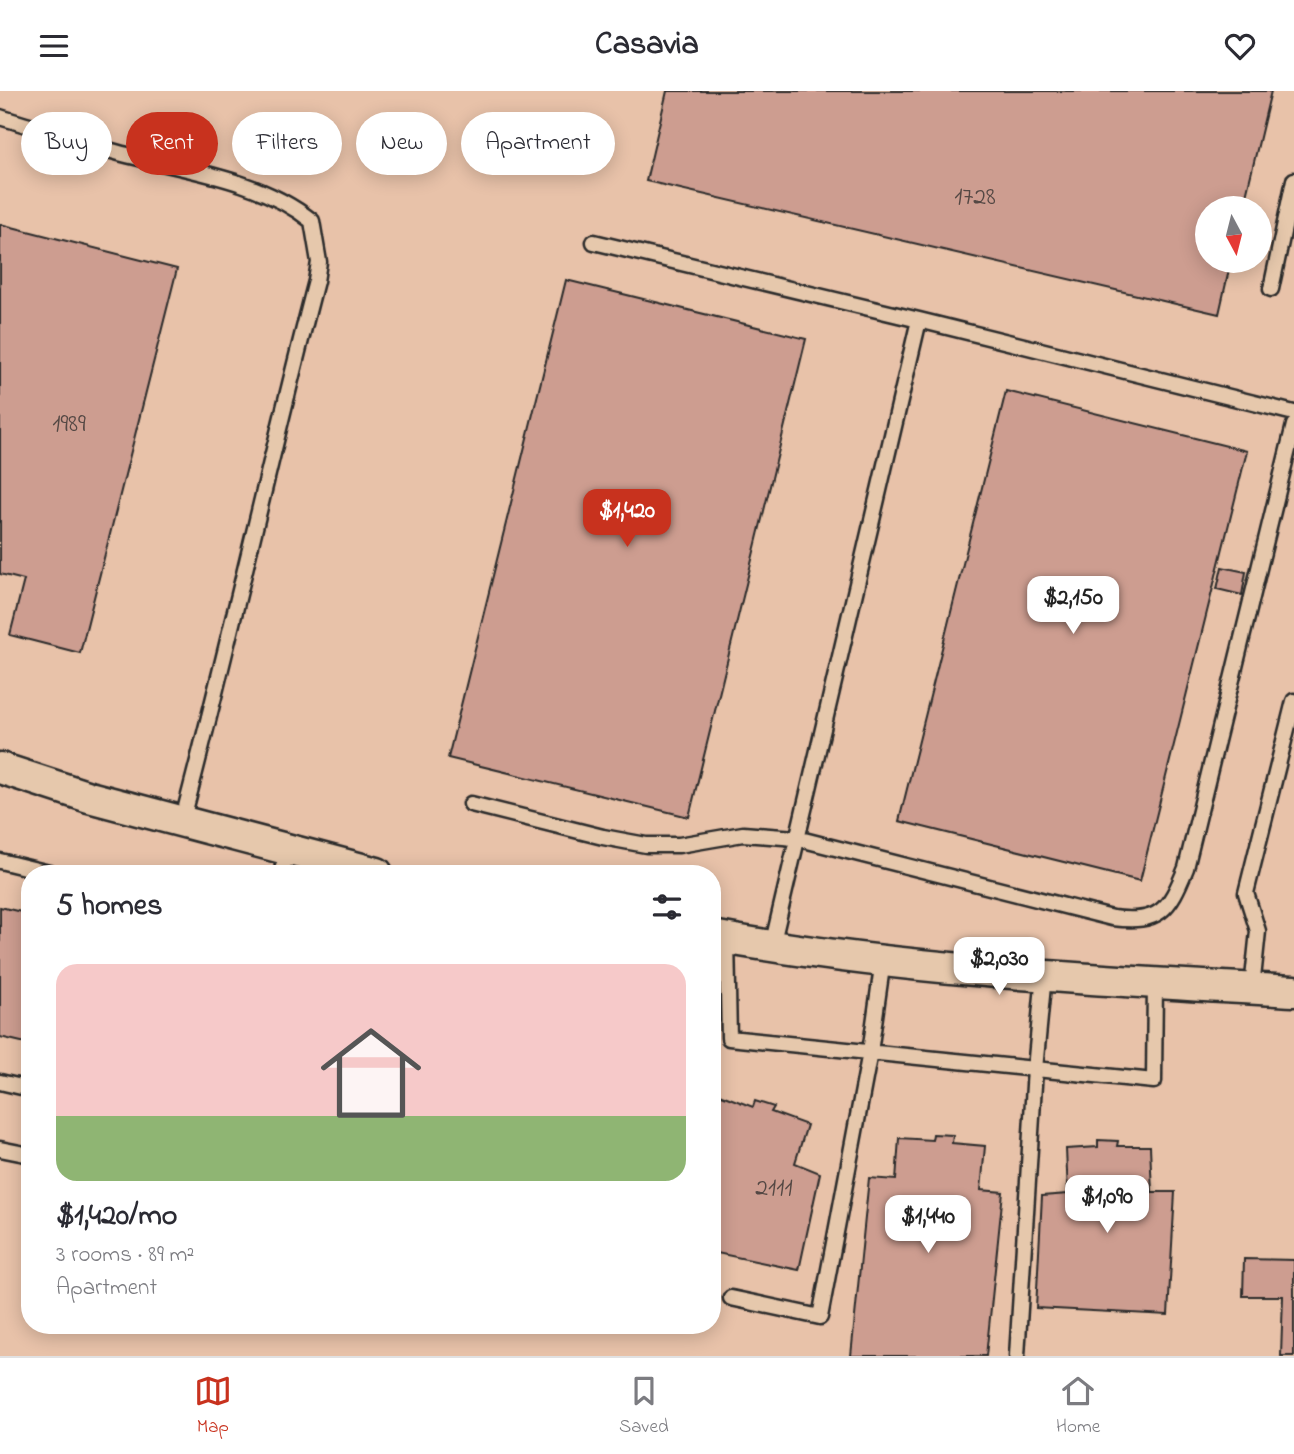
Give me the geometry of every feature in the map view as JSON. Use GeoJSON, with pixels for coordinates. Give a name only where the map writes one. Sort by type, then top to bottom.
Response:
{"type":"FeatureCollection","features":[{"type":"Feature","properties":{"kind":"street"},"geometry":{"type":"LineString","coordinates":[[0,768],[89,797],[182,822],[285,862],[310,865]]}},
{"type":"Feature","properties":{"kind":"street"},"geometry":{"type":"LineString","coordinates":[[721,937],[883,960],[1044,975],[1294,991]]}},
{"type":"Feature","properties":{"kind":"lane"},"geometry":{"type":"LineString","coordinates":[[0,117],[112,151],[247,185],[294,206],[312,221],[319,263],[316,281],[286,396],[217,692],[182,822]]}},
{"type":"Feature","properties":{"kind":"lane"},"geometry":{"type":"LineString","coordinates":[[1271,289],[1294,180]]}},
{"type":"Feature","properties":{"kind":"lane"},"geometry":{"type":"LineString","coordinates":[[594,242],[1294,414]]}},
{"type":"Feature","properties":{"kind":"lane"},"geometry":{"type":"LineString","coordinates":[[772,946],[919,320]]}},
{"type":"Feature","properties":{"kind":"lane"},"geometry":{"type":"LineString","coordinates":[[471,804],[646,845],[679,845],[743,834],[796,838],[1112,918],[1136,921],[1152,916],[1165,907],[1176,893],[1186,868],[1294,425]]}},
{"type":"Feature","properties":{"kind":"lane"},"geometry":{"type":"LineString","coordinates":[[1252,988],[1258,931],[1246,893],[1294,701]]}},
{"type":"Feature","properties":{"kind":"lane"},"geometry":{"type":"LineString","coordinates":[[0,861],[21,866]]}},
{"type":"Feature","properties":{"kind":"lane"},"geometry":{"type":"LineString","coordinates":[[721,948],[729,1038],[1154,1081],[1155,983]]}},
{"type":"Feature","properties":{"kind":"lane"},"geometry":{"type":"LineString","coordinates":[[732,1298],[820,1317],[870,1052],[883,960]]}},
{"type":"Feature","properties":{"kind":"lane"},"geometry":{"type":"LineString","coordinates":[[1017,1356],[1035,1069],[1044,975]]}},
{"type":"Feature","properties":{"kind":"lane"},"geometry":{"type":"LineString","coordinates":[[0,1081],[21,1087]]}},
{"type":"Feature","properties":{"kind":"lane"},"geometry":{"type":"LineString","coordinates":[[0,1149],[21,1153]]}},
{"type":"Feature","properties":{"kind":"building"},"geometry":{"type":"Polygon","coordinates":[[[667,91],[1271,91],[1246,196],[1195,196],[1195,273],[1228,273],[1219,314],[646,181],[667,91]]]}},
{"type":"Feature","properties":{"kind":"building"},"geometry":{"type":"Polygon","coordinates":[[[0,224],[177,269],[80,653],[10,635],[24,580],[0,574],[0,224]]]}},
{"type":"Feature","properties":{"kind":"building"},"geometry":{"type":"Polygon","coordinates":[[[566,280],[806,339],[689,817],[448,758],[566,280]]]}},
{"type":"Feature","properties":{"kind":"building"},"geometry":{"type":"Polygon","coordinates":[[[1006,391],[1247,451],[1140,881],[899,821],[1006,391]]]}},
{"type":"Feature","properties":{"kind":"building"},"geometry":{"type":"Polygon","coordinates":[[[1222,567],[1246,572],[1242,595],[1217,589],[1222,567]]]}},
{"type":"Feature","properties":{"kind":"building"},"geometry":{"type":"Polygon","coordinates":[[[0,907],[21,912],[21,1042],[0,1037],[0,907]]]}},
{"type":"Feature","properties":{"kind":"building"},"geometry":{"type":"Polygon","coordinates":[[[721,1095],[753,1107],[755,1101],[774,1107],[771,1112],[807,1125],[795,1163],[820,1173],[799,1270],[721,1254],[721,1095]]]}},
{"type":"Feature","properties":{"kind":"building"},"geometry":{"type":"Polygon","coordinates":[[[933,1134],[953,1135],[952,1143],[985,1146],[981,1190],[1003,1192],[986,1356],[851,1356],[869,1178],[896,1180],[899,1138],[932,1140],[933,1134]]]}},
{"type":"Feature","properties":{"kind":"building"},"geometry":{"type":"Polygon","coordinates":[[[1098,1140],[1118,1141],[1117,1146],[1150,1146],[1152,1192],[1175,1192],[1168,1315],[1036,1308],[1042,1196],[1068,1194],[1066,1149],[1098,1147],[1098,1140]]]}},
{"type":"Feature","properties":{"kind":"building"},"geometry":{"type":"Polygon","coordinates":[[[1244,1259],[1294,1260],[1294,1356],[1281,1356],[1283,1296],[1243,1296],[1244,1259]]]}}]}
